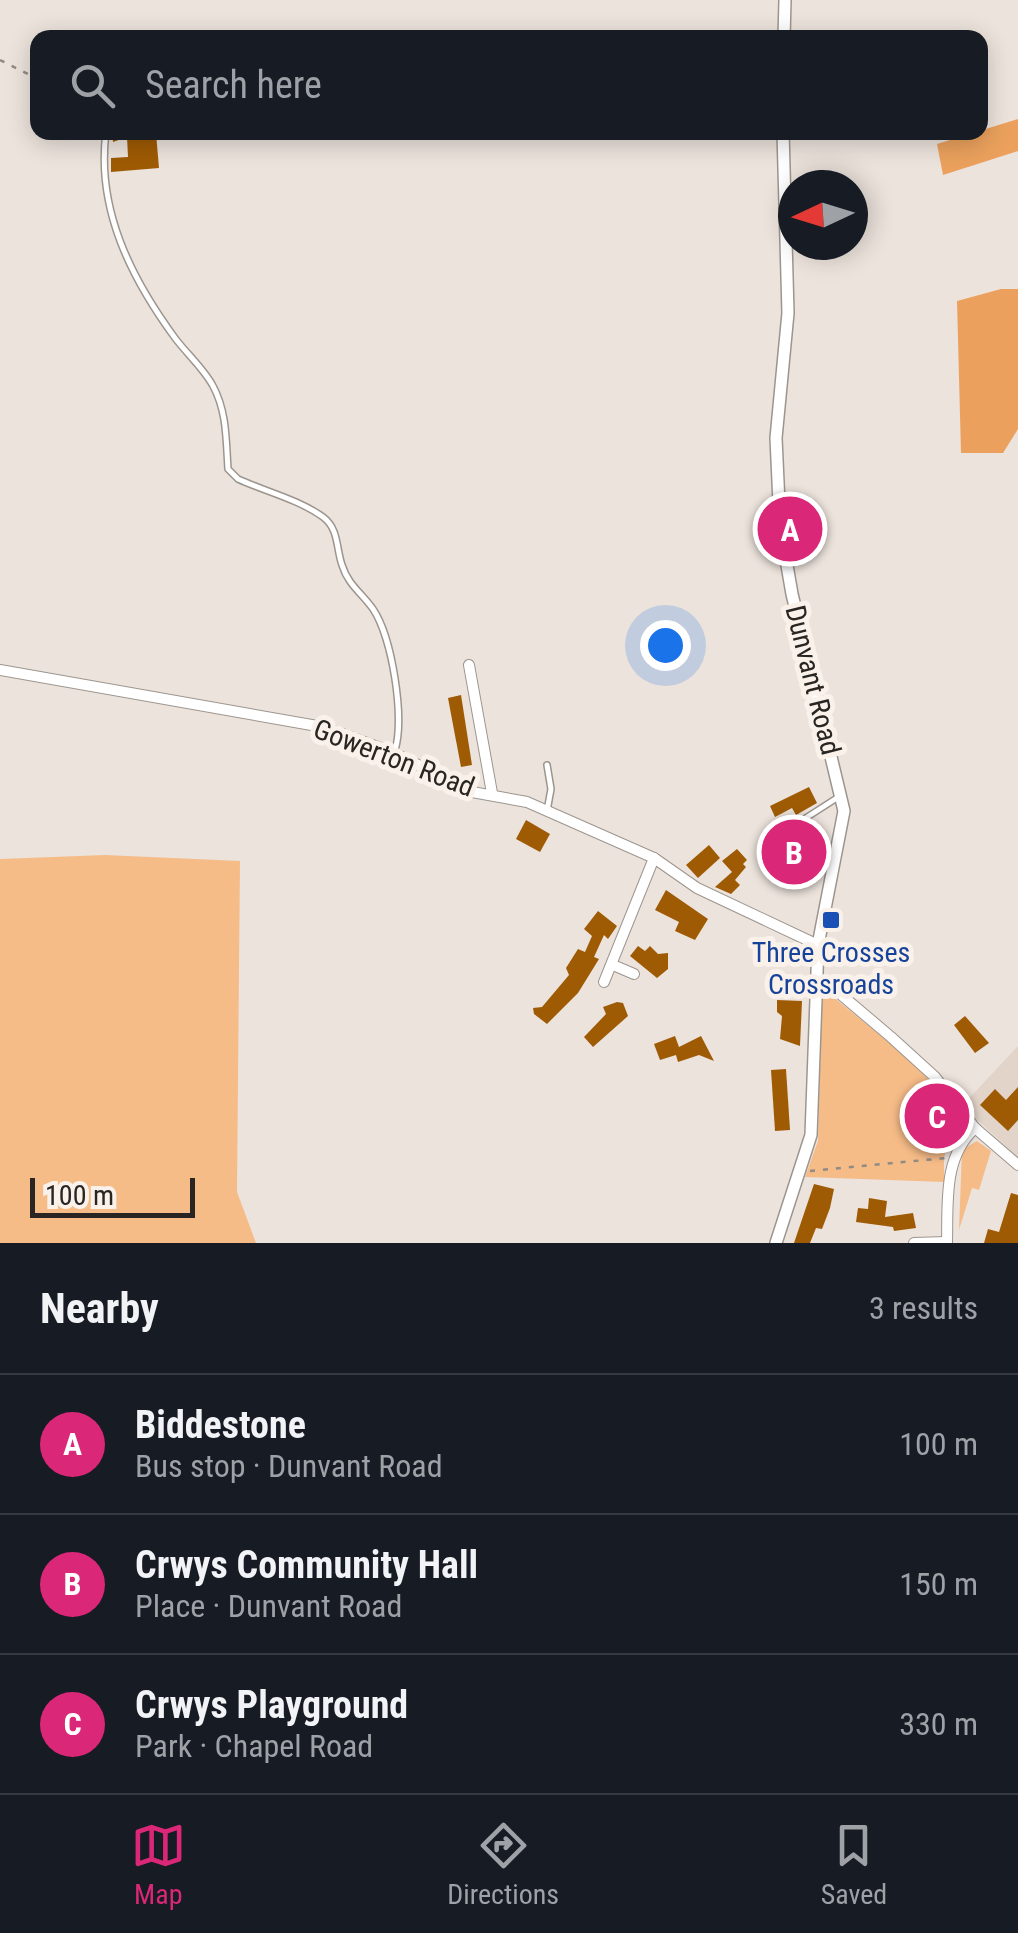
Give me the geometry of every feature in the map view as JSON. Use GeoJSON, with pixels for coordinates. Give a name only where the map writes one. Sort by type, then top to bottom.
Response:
{"type":"FeatureCollection","features":[{"type":"Feature","properties":{"kind":"street"},"geometry":{"type":"LineString","coordinates":[[784,30],[785,0]]}},
{"type":"Feature","properties":{"kind":"street","name":"Dunvant Road"},"geometry":{"type":"LineString","coordinates":[[776,1243],[811,1135],[818,945],[843,831],[843,794],[811,680],[780,525],[776,438],[788,312],[784,140]]}},
{"type":"Feature","properties":{"kind":"street"},"geometry":{"type":"LineString","coordinates":[[469,665],[492,793]]}},
{"type":"Feature","properties":{"kind":"street","name":"Gowerton Road"},"geometry":{"type":"LineString","coordinates":[[0,670],[323,727],[394,753],[472,792],[492,793],[547,811],[654,858],[698,888],[818,945]]}},
{"type":"Feature","properties":{"kind":"street"},"geometry":{"type":"LineString","coordinates":[[604,982],[654,858]]}},
{"type":"Feature","properties":{"kind":"street"},"geometry":{"type":"LineString","coordinates":[[614,965],[634,974]]}},
{"type":"Feature","properties":{"kind":"street"},"geometry":{"type":"LineString","coordinates":[[816,985],[832,987],[891,1037],[935,1077],[975,1128],[1018,1165]]}},
{"type":"Feature","properties":{"kind":"street"},"geometry":{"type":"LineString","coordinates":[[914,1243],[947,1242],[952,1157],[960,1141],[975,1128]]}},
{"type":"Feature","properties":{"kind":"lane"},"geometry":{"type":"LineString","coordinates":[[106,140],[106,198],[111,221],[142,288],[213,385],[225,417],[228,469],[238,479],[324,517],[337,536],[342,564],[352,587],[372,607],[388,638],[400,733],[394,753]]}},
{"type":"Feature","properties":{"kind":"lane"},"geometry":{"type":"LineString","coordinates":[[547,765],[551,788],[547,811]]}},
{"type":"Feature","properties":{"kind":"lane"},"geometry":{"type":"LineString","coordinates":[[773,839],[843,794]]}},
{"type":"Feature","properties":{"kind":"path"},"geometry":{"type":"LineString","coordinates":[[0,60],[30,75]]}},
{"type":"Feature","properties":{"kind":"path"},"geometry":{"type":"LineString","coordinates":[[800,1172],[952,1157]]}},
{"type":"Feature","properties":{"kind":"shaded area"},"geometry":{"type":"Polygon","coordinates":[[[1018,119],[1018,151],[943,175],[937,144],[988,140],[988,128],[1018,119]]]}},
{"type":"Feature","properties":{"kind":"shaded area"},"geometry":{"type":"Polygon","coordinates":[[[1001,289],[1018,289],[1018,429],[1003,453],[961,453],[957,301],[1001,289]]]}},
{"type":"Feature","properties":{"kind":"shaded area"},"geometry":{"type":"Polygon","coordinates":[[[105,855],[240,861],[237,1192],[256,1243],[0,1243],[0,859],[105,855]]]}},
{"type":"Feature","properties":{"kind":"shaded area"},"geometry":{"type":"Polygon","coordinates":[[[832,996],[908,1058],[955,1108],[944,1158],[944,1182],[805,1177],[818,1141],[822,999],[832,996]]]}},
{"type":"Feature","properties":{"kind":"shaded area"},"geometry":{"type":"Polygon","coordinates":[[[1018,1046],[1018,1157],[962,1106],[1018,1046]]]}},
{"type":"Feature","properties":{"kind":"shaded area"},"geometry":{"type":"Polygon","coordinates":[[[977,1141],[991,1151],[979,1190],[972,1188],[959,1230],[962,1150],[977,1141]]]}},
{"type":"Feature","properties":{"kind":"building"},"geometry":{"type":"Polygon","coordinates":[[[127,140],[157,140],[159,168],[111,172],[111,158],[128,157],[127,140]]]}},
{"type":"Feature","properties":{"kind":"building"},"geometry":{"type":"Polygon","coordinates":[[[461,695],[472,765],[461,767],[448,698],[461,695]]]}},
{"type":"Feature","properties":{"kind":"building"},"geometry":{"type":"Polygon","coordinates":[[[809,787],[817,803],[796,815],[792,808],[775,817],[770,806],[809,787]]]}},
{"type":"Feature","properties":{"kind":"building"},"geometry":{"type":"Polygon","coordinates":[[[526,820],[550,834],[540,852],[516,839],[526,820]]]}},
{"type":"Feature","properties":{"kind":"building"},"geometry":{"type":"Polygon","coordinates":[[[709,845],[720,858],[698,878],[686,865],[709,845]]]}},
{"type":"Feature","properties":{"kind":"building"},"geometry":{"type":"Polygon","coordinates":[[[737,849],[747,860],[735,880],[740,885],[731,894],[715,887],[732,872],[722,861],[737,849]]]}},
{"type":"Feature","properties":{"kind":"building"},"geometry":{"type":"Polygon","coordinates":[[[666,890],[708,919],[695,940],[675,931],[679,922],[655,910],[666,890]]]}},
{"type":"Feature","properties":{"kind":"building"},"geometry":{"type":"Polygon","coordinates":[[[598,911],[617,926],[608,939],[604,935],[594,957],[599,959],[578,993],[547,1024],[534,1014],[533,1008],[542,1007],[569,975],[566,968],[578,949],[585,952],[592,936],[584,929],[598,911]]]}},
{"type":"Feature","properties":{"kind":"building"},"geometry":{"type":"Polygon","coordinates":[[[638,946],[645,951],[650,946],[658,954],[668,953],[668,969],[657,978],[630,956],[638,946]]]}},
{"type":"Feature","properties":{"kind":"building"},"geometry":{"type":"Polygon","coordinates":[[[777,1000],[802,1001],[800,1046],[780,1039],[782,1016],[777,1012],[777,1000]]]}},
{"type":"Feature","properties":{"kind":"building"},"geometry":{"type":"Polygon","coordinates":[[[623,1003],[628,1016],[593,1047],[584,1037],[606,1014],[603,1007],[623,1003]]]}},
{"type":"Feature","properties":{"kind":"building"},"geometry":{"type":"Polygon","coordinates":[[[965,1016],[989,1043],[975,1053],[954,1025],[965,1016]]]}},
{"type":"Feature","properties":{"kind":"building"},"geometry":{"type":"Polygon","coordinates":[[[675,1036],[679,1047],[701,1036],[714,1061],[699,1055],[678,1062],[676,1055],[660,1060],[654,1044],[675,1036]]]}},
{"type":"Feature","properties":{"kind":"building"},"geometry":{"type":"Polygon","coordinates":[[[786,1069],[790,1130],[775,1131],[771,1070],[786,1069]]]}},
{"type":"Feature","properties":{"kind":"building"},"geometry":{"type":"Polygon","coordinates":[[[1018,1087],[1018,1120],[1008,1131],[980,1105],[995,1089],[1006,1100],[1018,1087]]]}},
{"type":"Feature","properties":{"kind":"building"},"geometry":{"type":"Polygon","coordinates":[[[814,1184],[834,1189],[830,1208],[822,1229],[816,1228],[810,1243],[794,1243],[814,1184]]]}},
{"type":"Feature","properties":{"kind":"building"},"geometry":{"type":"Polygon","coordinates":[[[1011,1193],[1018,1195],[1018,1243],[984,1243],[988,1229],[999,1232],[1011,1193]]]}},
{"type":"Feature","properties":{"kind":"building"},"geometry":{"type":"Polygon","coordinates":[[[869,1198],[887,1201],[885,1217],[913,1213],[916,1228],[894,1231],[893,1227],[856,1222],[858,1208],[868,1209],[869,1198]]]}},
{"type":"Feature","properties":{"kind":"place","name":"Biddestone"},"geometry":{"type":"Point","coordinates":[790,529]}},
{"type":"Feature","properties":{"kind":"place","name":"Crwys Community Hall"},"geometry":{"type":"Point","coordinates":[794,852]}},
{"type":"Feature","properties":{"kind":"place","name":"Three Crosses Crossroads"},"geometry":{"type":"Point","coordinates":[831,920]}},
{"type":"Feature","properties":{"kind":"place","name":"Crwys Playground"},"geometry":{"type":"Point","coordinates":[937,1116]}}]}
